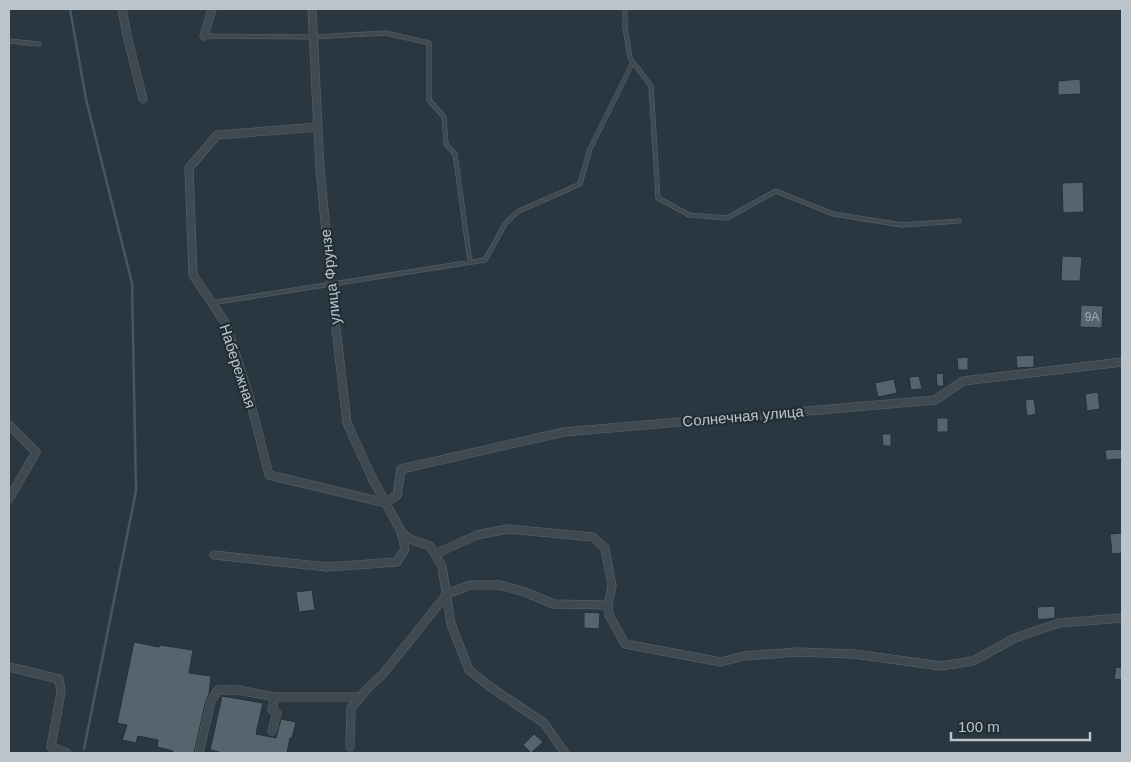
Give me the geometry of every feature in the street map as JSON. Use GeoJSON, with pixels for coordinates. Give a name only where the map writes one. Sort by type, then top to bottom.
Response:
{"type":"FeatureCollection","features":[{"type":"Feature","properties":{"kind":"street"},"geometry":{"type":"LineString","coordinates":[[122,9],[143,99]]}},
{"type":"Feature","properties":{"kind":"street"},"geometry":{"type":"LineString","coordinates":[[204,36],[212,9]]}},
{"type":"Feature","properties":{"kind":"street","name":"улица Фрунзе"},"geometry":{"type":"LineString","coordinates":[[312,9],[320,169],[347,423],[372,478],[401,531]]}},
{"type":"Feature","properties":{"kind":"street","name":"Набережная"},"geometry":{"type":"LineString","coordinates":[[318,127],[217,135],[189,168],[193,275],[226,324],[249,396],[269,475],[386,503]]}},
{"type":"Feature","properties":{"kind":"street","name":"Солнечная улица"},"geometry":{"type":"LineString","coordinates":[[386,503],[397,495],[400,469],[564,432],[935,400],[963,381],[1122,362]]}},
{"type":"Feature","properties":{"kind":"street"},"geometry":{"type":"LineString","coordinates":[[9,425],[36,452],[9,499]]}},
{"type":"Feature","properties":{"kind":"street"},"geometry":{"type":"LineString","coordinates":[[435,554],[477,535],[507,529],[593,537],[605,548],[612,586],[608,605],[609,615],[624,644],[721,662],[744,656],[797,652],[854,654],[941,666],[973,661],[1015,638],[1059,623],[1122,618]]}},
{"type":"Feature","properties":{"kind":"street"},"geometry":{"type":"LineString","coordinates":[[401,531],[410,539],[430,546],[442,566],[451,624],[469,670],[489,686],[544,723],[565,753]]}},
{"type":"Feature","properties":{"kind":"street"},"geometry":{"type":"LineString","coordinates":[[214,554],[327,567],[397,562],[405,549],[401,531]]}},
{"type":"Feature","properties":{"kind":"street"},"geometry":{"type":"LineString","coordinates":[[350,747],[351,708],[388,668],[447,594],[470,585],[500,585],[524,592],[553,604],[608,605]]}},
{"type":"Feature","properties":{"kind":"street"},"geometry":{"type":"LineString","coordinates":[[9,667],[59,679],[62,692],[51,748],[67,753]]}},
{"type":"Feature","properties":{"kind":"street"},"geometry":{"type":"LineString","coordinates":[[199,753],[211,701],[218,690],[238,690],[275,697],[360,697]]}},
{"type":"Feature","properties":{"kind":"street"},"geometry":{"type":"LineString","coordinates":[[272,731],[277,713],[272,710],[275,697]]}},
{"type":"Feature","properties":{"kind":"lane"},"geometry":{"type":"LineString","coordinates":[[625,9],[625,27],[630,58],[651,86],[658,198],[689,215],[727,218],[776,191],[833,214],[902,225],[959,221]]}},
{"type":"Feature","properties":{"kind":"lane"},"geometry":{"type":"LineString","coordinates":[[204,36],[313,37],[386,34],[429,43],[429,100],[444,116],[446,144],[455,154],[470,262]]}},
{"type":"Feature","properties":{"kind":"lane"},"geometry":{"type":"LineString","coordinates":[[9,41],[39,44]]}},
{"type":"Feature","properties":{"kind":"lane"},"geometry":{"type":"LineString","coordinates":[[211,303],[485,260],[505,224],[517,212],[580,184],[590,149],[633,62]]}},
{"type":"Feature","properties":{"kind":"building"},"geometry":{"type":"Polygon","coordinates":[[[1080,79],[1081,94],[1058,95],[1058,81],[1080,79]]]}},
{"type":"Feature","properties":{"kind":"building"},"geometry":{"type":"Polygon","coordinates":[[[1083,182],[1084,212],[1063,213],[1062,183],[1083,182]]]}},
{"type":"Feature","properties":{"kind":"building"},"geometry":{"type":"Polygon","coordinates":[[[1062,256],[1082,257],[1080,281],[1061,281],[1062,256]]]}},
{"type":"Feature","properties":{"kind":"building"},"geometry":{"type":"Polygon","coordinates":[[[1081,305],[1103,306],[1102,328],[1080,327],[1081,305]]]}},
{"type":"Feature","properties":{"kind":"building"},"geometry":{"type":"Polygon","coordinates":[[[1034,355],[1034,367],[1017,368],[1016,356],[1034,355]]]}},
{"type":"Feature","properties":{"kind":"building"},"geometry":{"type":"Polygon","coordinates":[[[968,357],[968,370],[958,370],[957,358],[968,357]]]}},
{"type":"Feature","properties":{"kind":"building"},"geometry":{"type":"Polygon","coordinates":[[[943,373],[944,386],[937,386],[936,374],[943,373]]]}},
{"type":"Feature","properties":{"kind":"building"},"geometry":{"type":"Polygon","coordinates":[[[919,376],[922,389],[911,390],[909,377],[919,376]]]}},
{"type":"Feature","properties":{"kind":"building"},"geometry":{"type":"Polygon","coordinates":[[[894,379],[897,393],[878,397],[875,383],[894,379]]]}},
{"type":"Feature","properties":{"kind":"building"},"geometry":{"type":"Polygon","coordinates":[[[1098,392],[1100,409],[1087,411],[1085,394],[1098,392]]]}},
{"type":"Feature","properties":{"kind":"building"},"geometry":{"type":"Polygon","coordinates":[[[1034,399],[1036,414],[1027,416],[1025,400],[1034,399]]]}},
{"type":"Feature","properties":{"kind":"building"},"geometry":{"type":"Polygon","coordinates":[[[937,418],[948,418],[948,432],[937,432],[937,418]]]}},
{"type":"Feature","properties":{"kind":"building"},"geometry":{"type":"Polygon","coordinates":[[[882,434],[891,434],[891,446],[883,446],[882,434]]]}},
{"type":"Feature","properties":{"kind":"building"},"geometry":{"type":"Polygon","coordinates":[[[1122,449],[1122,459],[1106,460],[1105,450],[1122,449]]]}},
{"type":"Feature","properties":{"kind":"building"},"geometry":{"type":"Polygon","coordinates":[[[1122,533],[1122,553],[1112,554],[1110,534],[1122,533]]]}},
{"type":"Feature","properties":{"kind":"building"},"geometry":{"type":"Polygon","coordinates":[[[312,590],[315,610],[299,612],[296,592],[312,590]]]}},
{"type":"Feature","properties":{"kind":"building"},"geometry":{"type":"Polygon","coordinates":[[[1055,606],[1055,618],[1038,620],[1037,607],[1055,606]]]}},
{"type":"Feature","properties":{"kind":"building"},"geometry":{"type":"Polygon","coordinates":[[[584,612],[600,613],[599,629],[584,628],[584,612]]]}},
{"type":"Feature","properties":{"kind":"building"},"geometry":{"type":"Polygon","coordinates":[[[134,642],[159,647],[160,645],[193,650],[189,673],[211,676],[209,694],[194,753],[172,753],[173,751],[157,747],[158,740],[138,736],[136,743],[122,740],[127,725],[117,723],[134,642]]]}},
{"type":"Feature","properties":{"kind":"building"},"geometry":{"type":"Polygon","coordinates":[[[1116,667],[1122,668],[1122,680],[1114,679],[1116,667]]]}},
{"type":"Feature","properties":{"kind":"building"},"geometry":{"type":"Polygon","coordinates":[[[222,696],[263,703],[256,734],[276,738],[281,719],[296,722],[287,753],[223,753],[210,750],[222,696]]]}},
{"type":"Feature","properties":{"kind":"building"},"geometry":{"type":"Polygon","coordinates":[[[534,734],[543,742],[531,753],[523,745],[534,734]]]}},
{"type":"Feature","properties":{"kind":"waterway"},"geometry":{"type":"LineString","coordinates":[[70,9],[86,99],[132,283],[136,491],[84,749]]}}]}
